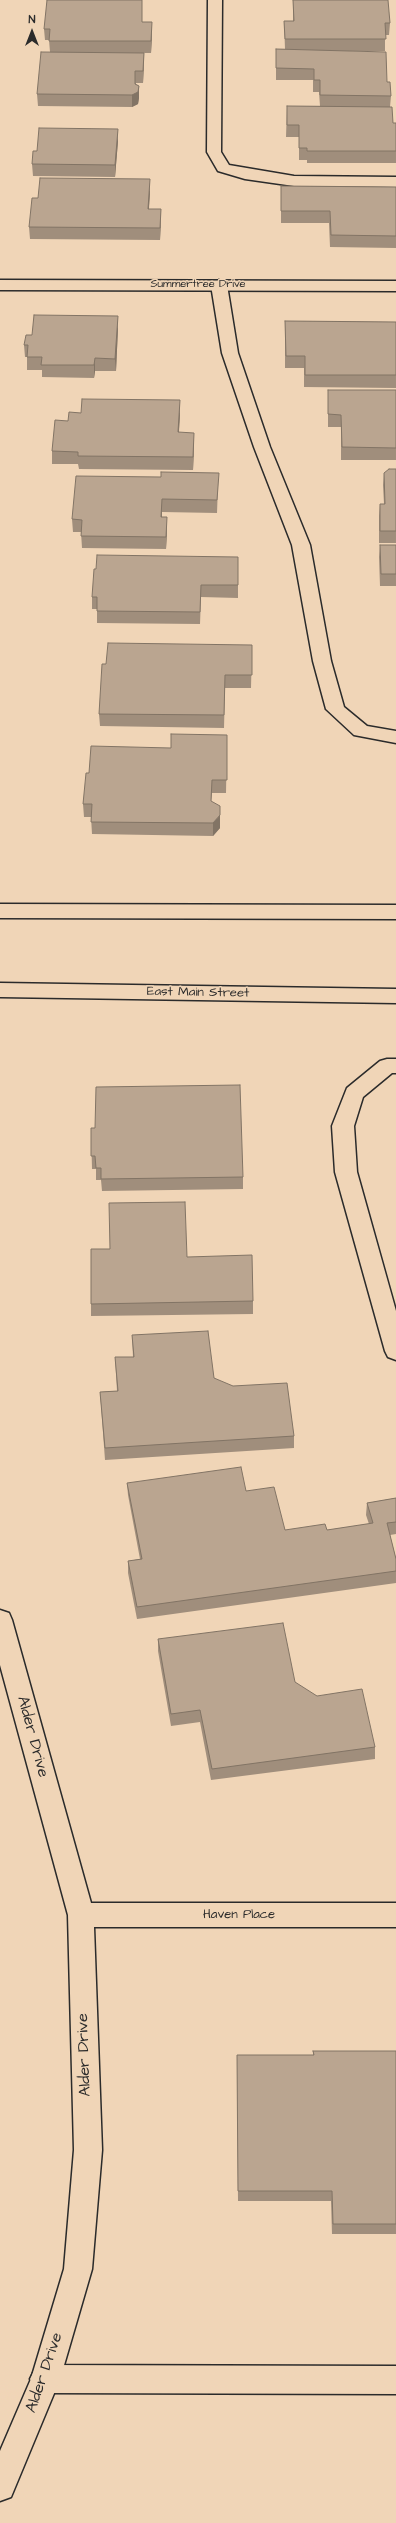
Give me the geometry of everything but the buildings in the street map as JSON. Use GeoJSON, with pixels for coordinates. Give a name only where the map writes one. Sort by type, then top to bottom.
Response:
{"type":"FeatureCollection","features":[{"type":"Feature","properties":{"kind":"street"},"geometry":{"type":"LineString","coordinates":[[215,0],[214,152],[223,168],[245,174],[294,181],[396,182]]}},
{"type":"Feature","properties":{"kind":"street","name":"Summertree Drive"},"geometry":{"type":"LineString","coordinates":[[0,285],[396,286]]}},
{"type":"Feature","properties":{"kind":"street"},"geometry":{"type":"LineString","coordinates":[[219,285],[230,353],[262,447],[301,545],[322,661],[335,709],[361,731],[396,737]]}},
{"type":"Feature","properties":{"kind":"street"},"geometry":{"type":"LineString","coordinates":[[0,911],[396,912]]}},
{"type":"Feature","properties":{"kind":"street","name":"East Main Street"},"geometry":{"type":"LineString","coordinates":[[0,990],[396,996]]}},
{"type":"Feature","properties":{"kind":"street"},"geometry":{"type":"LineString","coordinates":[[396,1066],[387,1066],[354,1093],[342,1126],[346,1172],[396,1351]]}},
{"type":"Feature","properties":{"kind":"street","name":"Alder Drive"},"geometry":{"type":"LineString","coordinates":[[0,1620],[81,1915],[87,2158],[78,2268],[45,2379],[0,2486]]}},
{"type":"Feature","properties":{"kind":"street","name":"Haven Place"},"geometry":{"type":"LineString","coordinates":[[81,1915],[396,1914]]}},
{"type":"Feature","properties":{"kind":"street"},"geometry":{"type":"LineString","coordinates":[[45,2379],[396,2380]]}}]}
